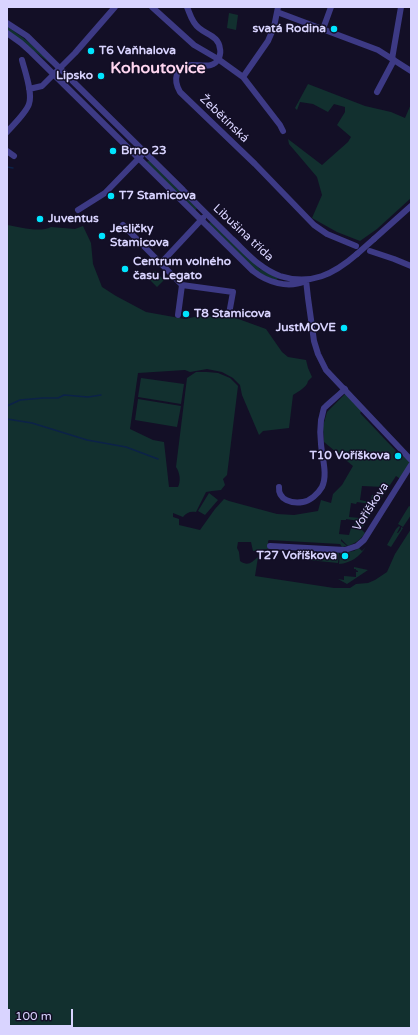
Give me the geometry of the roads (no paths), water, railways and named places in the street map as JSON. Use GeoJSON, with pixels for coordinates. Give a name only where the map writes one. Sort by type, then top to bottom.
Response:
{"type":"FeatureCollection","features":[{"type":"Feature","properties":{"kind":"street"},"geometry":{"type":"LineString","coordinates":[[29,89],[42,86],[75,53],[115,7]]}},
{"type":"Feature","properties":{"kind":"street"},"geometry":{"type":"LineString","coordinates":[[152,7],[194,45],[218,59],[243,77],[283,131]]}},
{"type":"Feature","properties":{"kind":"street"},"geometry":{"type":"LineString","coordinates":[[186,7],[194,24],[199,29],[212,35],[218,41],[220,53],[218,59]]}},
{"type":"Feature","properties":{"kind":"street"},"geometry":{"type":"LineString","coordinates":[[323,29],[331,7]]}},
{"type":"Feature","properties":{"kind":"street"},"geometry":{"type":"LineString","coordinates":[[377,92],[393,60],[401,7]]}},
{"type":"Feature","properties":{"kind":"street"},"geometry":{"type":"LineString","coordinates":[[243,77],[268,41],[274,27],[277,10],[378,50],[411,70]]}},
{"type":"Feature","properties":{"kind":"street","name":"Libušina třída"},"geometry":{"type":"LineString","coordinates":[[7,23],[27,36],[257,263],[268,271],[282,276],[306,280]]}},
{"type":"Feature","properties":{"kind":"street","name":"Libušina třída"},"geometry":{"type":"LineString","coordinates":[[7,33],[21,43],[54,74],[253,271],[273,282],[290,285],[306,280]]}},
{"type":"Feature","properties":{"kind":"street","name":"Žebětínská"},"geometry":{"type":"LineString","coordinates":[[218,59],[211,65],[205,66],[192,64],[186,65],[180,69],[175,78],[176,85],[180,92],[255,164],[314,226],[341,241],[356,246]]}},
{"type":"Feature","properties":{"kind":"street"},"geometry":{"type":"LineString","coordinates":[[7,132],[26,110],[29,104],[29,89],[22,60]]}},
{"type":"Feature","properties":{"kind":"street"},"geometry":{"type":"LineString","coordinates":[[7,151],[14,156]]}},
{"type":"Feature","properties":{"kind":"street"},"geometry":{"type":"LineString","coordinates":[[78,210],[105,193],[145,152]]}},
{"type":"Feature","properties":{"kind":"street"},"geometry":{"type":"LineString","coordinates":[[411,206],[344,265],[322,276],[306,280],[314,341],[318,354],[326,370],[411,460]]}},
{"type":"Feature","properties":{"kind":"street"},"geometry":{"type":"LineString","coordinates":[[161,263],[207,214]]}},
{"type":"Feature","properties":{"kind":"street"},"geometry":{"type":"LineString","coordinates":[[123,225],[182,285],[232,292],[229,314]]}},
{"type":"Feature","properties":{"kind":"street"},"geometry":{"type":"LineString","coordinates":[[370,251],[411,266]]}},
{"type":"Feature","properties":{"kind":"street"},"geometry":{"type":"LineString","coordinates":[[178,315],[182,285]]}},
{"type":"Feature","properties":{"kind":"street"},"geometry":{"type":"LineString","coordinates":[[280,487],[279,492],[284,500],[304,502],[314,497],[322,487],[324,476],[320,430],[324,408],[344,389]]}},
{"type":"Feature","properties":{"kind":"street","name":"Voříškova"},"geometry":{"type":"LineString","coordinates":[[270,546],[345,550],[357,546],[364,540],[411,465]]}},
{"type":"Feature","properties":{"kind":"waterway"},"geometry":{"type":"LineString","coordinates":[[7,167],[13,168]]}},
{"type":"Feature","properties":{"kind":"waterway"},"geometry":{"type":"LineString","coordinates":[[7,406],[20,400],[58,398],[64,395],[88,397],[101,395]]}},
{"type":"Feature","properties":{"kind":"waterway"},"geometry":{"type":"LineString","coordinates":[[7,419],[32,423],[87,440],[126,447],[158,459]]}},
{"type":"Feature","properties":{"kind":"place","name":"svatá Rodina"},"geometry":{"type":"Point","coordinates":[334,29]}},
{"type":"Feature","properties":{"kind":"place","name":"T6 Vaňhalova"},"geometry":{"type":"Point","coordinates":[91,51]}},
{"type":"Feature","properties":{"kind":"place","name":"Lipsko"},"geometry":{"type":"Point","coordinates":[101,76]}},
{"type":"Feature","properties":{"kind":"place","name":"Brno 23"},"geometry":{"type":"Point","coordinates":[113,151]}},
{"type":"Feature","properties":{"kind":"place","name":"T7 Stamicova"},"geometry":{"type":"Point","coordinates":[111,196]}},
{"type":"Feature","properties":{"kind":"place","name":"Juventus"},"geometry":{"type":"Point","coordinates":[40,219]}},
{"type":"Feature","properties":{"kind":"place","name":"Jesličky Stamicova"},"geometry":{"type":"Point","coordinates":[102,236]}},
{"type":"Feature","properties":{"kind":"place","name":"Centrum volného času Legato"},"geometry":{"type":"Point","coordinates":[125,269]}},
{"type":"Feature","properties":{"kind":"place","name":"T8 Stamicova"},"geometry":{"type":"Point","coordinates":[186,314]}},
{"type":"Feature","properties":{"kind":"place","name":"JustMOVE"},"geometry":{"type":"Point","coordinates":[344,328]}},
{"type":"Feature","properties":{"kind":"place","name":"T10 Voříškova"},"geometry":{"type":"Point","coordinates":[398,456]}},
{"type":"Feature","properties":{"kind":"place","name":"T27 Voříškova"},"geometry":{"type":"Point","coordinates":[345,556]}},
{"type":"Feature","properties":{"kind":"district","name":"Kohoutovice"},"geometry":{"type":"Point","coordinates":[158,69]}}]}
